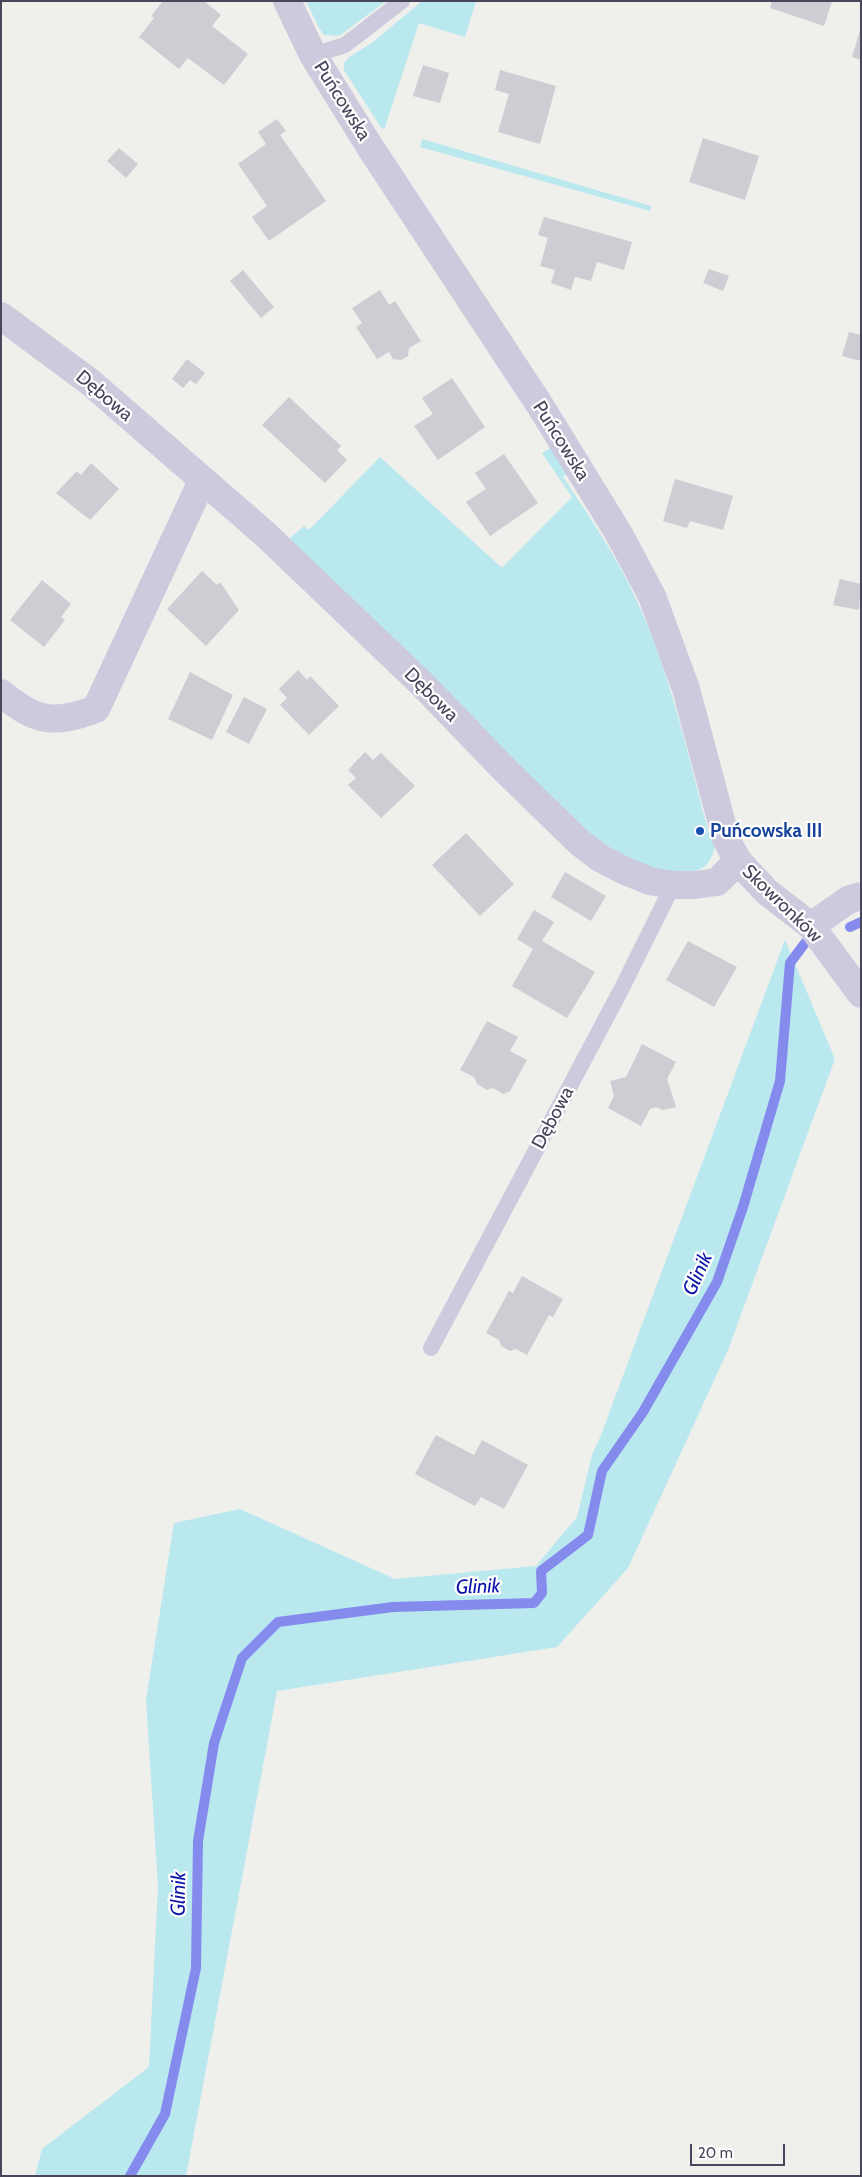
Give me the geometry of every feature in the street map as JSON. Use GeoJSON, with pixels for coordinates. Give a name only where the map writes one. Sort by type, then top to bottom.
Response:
{"type":"FeatureCollection","features":[{"type":"Feature","properties":{"kind":"street","name":"Puńcowska"},"geometry":{"type":"LineString","coordinates":[[287,1],[313,55],[370,147],[541,407],[619,534],[652,596],[686,689],[726,839],[738,861]]}},
{"type":"Feature","properties":{"kind":"street","name":"Dębowa"},"geometry":{"type":"LineString","coordinates":[[1,316],[90,382],[272,540],[423,685],[504,769],[579,842],[600,858],[650,881],[673,886],[717,882],[738,861]]}},
{"type":"Feature","properties":{"kind":"street"},"geometry":{"type":"LineString","coordinates":[[1,693],[17,707],[50,720],[72,718],[96,709],[202,481]]}},
{"type":"Feature","properties":{"kind":"street","name":"Skowronków"},"geometry":{"type":"LineString","coordinates":[[738,861],[767,892],[811,926],[861,994]]}},
{"type":"Feature","properties":{"kind":"street"},"geometry":{"type":"LineString","coordinates":[[811,926],[848,900],[861,896]]}},
{"type":"Feature","properties":{"kind":"lane","name":"Puńcowska"},"geometry":{"type":"LineString","coordinates":[[313,55],[345,45],[402,1]]}},
{"type":"Feature","properties":{"kind":"lane","name":"Dębowa"},"geometry":{"type":"LineString","coordinates":[[431,1348],[618,997],[673,886]]}},
{"type":"Feature","properties":{"kind":"shaded area"},"geometry":{"type":"Polygon","coordinates":[[[306,1],[386,1],[339,36],[324,35],[306,1]]]}},
{"type":"Feature","properties":{"kind":"shaded area"},"geometry":{"type":"Polygon","coordinates":[[[422,1],[476,1],[465,37],[419,23],[385,128],[382,129],[344,70],[344,63],[348,58],[373,42],[422,1]]]}},
{"type":"Feature","properties":{"kind":"shaded area"},"geometry":{"type":"Polygon","coordinates":[[[422,139],[651,206],[650,211],[420,147],[422,139]]]}},
{"type":"Feature","properties":{"kind":"shaded area"},"geometry":{"type":"Polygon","coordinates":[[[551,448],[567,473],[563,477],[621,569],[637,601],[660,658],[678,716],[709,834],[715,834],[715,846],[711,859],[705,866],[693,872],[676,874],[651,873],[600,847],[298,549],[290,538],[304,526],[309,530],[380,457],[502,568],[572,497],[542,453],[551,448]]]}},
{"type":"Feature","properties":{"kind":"shaded area"},"geometry":{"type":"Polygon","coordinates":[[[785,940],[835,1059],[728,1350],[628,1568],[557,1647],[277,1691],[186,2176],[35,2176],[42,2149],[149,2067],[158,1887],[146,1700],[174,1523],[240,1509],[395,1579],[536,1566],[577,1517],[592,1455],[785,940]]]}},
{"type":"Feature","properties":{"kind":"building"},"geometry":{"type":"Polygon","coordinates":[[[163,1],[204,1],[221,15],[212,26],[248,54],[224,85],[188,58],[179,69],[139,37],[154,18],[151,16],[163,1]]]}},
{"type":"Feature","properties":{"kind":"building"},"geometry":{"type":"Polygon","coordinates":[[[772,1],[832,1],[824,26],[770,8],[772,1]]]}},
{"type":"Feature","properties":{"kind":"building"},"geometry":{"type":"Polygon","coordinates":[[[861,30],[861,60],[852,57],[861,30]]]}},
{"type":"Feature","properties":{"kind":"building"},"geometry":{"type":"Polygon","coordinates":[[[423,65],[449,73],[440,103],[413,96],[423,65]]]}},
{"type":"Feature","properties":{"kind":"building"},"geometry":{"type":"Polygon","coordinates":[[[500,70],[556,86],[540,144],[498,132],[509,94],[495,90],[500,70]]]}},
{"type":"Feature","properties":{"kind":"building"},"geometry":{"type":"Polygon","coordinates":[[[277,119],[286,131],[280,135],[326,201],[269,241],[252,217],[267,206],[238,164],[266,144],[258,132],[277,119]]]}},
{"type":"Feature","properties":{"kind":"building"},"geometry":{"type":"Polygon","coordinates":[[[703,138],[759,156],[745,200],[689,182],[703,138]]]}},
{"type":"Feature","properties":{"kind":"building"},"geometry":{"type":"Polygon","coordinates":[[[119,148],[138,164],[126,178],[107,161],[119,148]]]}},
{"type":"Feature","properties":{"kind":"building"},"geometry":{"type":"Polygon","coordinates":[[[544,217],[632,242],[624,270],[597,262],[591,281],[575,277],[571,290],[551,283],[555,270],[540,266],[548,238],[538,235],[544,217]]]}},
{"type":"Feature","properties":{"kind":"building"},"geometry":{"type":"Polygon","coordinates":[[[709,269],[729,276],[723,291],[703,283],[709,269]]]}},
{"type":"Feature","properties":{"kind":"building"},"geometry":{"type":"Polygon","coordinates":[[[243,270],[274,307],[261,318],[230,281],[243,270]]]}},
{"type":"Feature","properties":{"kind":"building"},"geometry":{"type":"Polygon","coordinates":[[[380,290],[389,305],[395,301],[421,341],[409,348],[408,356],[401,360],[393,359],[389,352],[377,359],[356,327],[362,323],[352,308],[380,290]]]}},
{"type":"Feature","properties":{"kind":"building"},"geometry":{"type":"Polygon","coordinates":[[[849,332],[861,335],[861,361],[842,356],[849,332]]]}},
{"type":"Feature","properties":{"kind":"building"},"geometry":{"type":"Polygon","coordinates":[[[187,359],[205,373],[196,384],[190,380],[183,388],[172,379],[187,359]]]}},
{"type":"Feature","properties":{"kind":"building"},"geometry":{"type":"Polygon","coordinates":[[[452,378],[485,427],[438,460],[414,426],[433,414],[422,398],[452,378]]]}},
{"type":"Feature","properties":{"kind":"building"},"geometry":{"type":"Polygon","coordinates":[[[289,397],[341,446],[337,450],[347,460],[325,483],[262,425],[289,397]]]}},
{"type":"Feature","properties":{"kind":"building"},"geometry":{"type":"Polygon","coordinates":[[[504,454],[538,503],[490,536],[466,502],[486,489],[475,473],[504,454]]]}},
{"type":"Feature","properties":{"kind":"building"},"geometry":{"type":"Polygon","coordinates":[[[91,463],[119,489],[90,520],[56,493],[77,471],[81,475],[91,463]]]}},
{"type":"Feature","properties":{"kind":"building"},"geometry":{"type":"Polygon","coordinates":[[[675,479],[733,496],[723,530],[690,521],[687,528],[663,521],[675,479]]]}},
{"type":"Feature","properties":{"kind":"building"},"geometry":{"type":"Polygon","coordinates":[[[202,571],[217,585],[220,582],[239,610],[206,646],[167,609],[202,571]]]}},
{"type":"Feature","properties":{"kind":"building"},"geometry":{"type":"Polygon","coordinates":[[[840,579],[861,584],[859,610],[833,605],[840,579]]]}},
{"type":"Feature","properties":{"kind":"building"},"geometry":{"type":"Polygon","coordinates":[[[42,580],[71,604],[61,617],[65,620],[44,647],[10,620],[42,580]]]}},
{"type":"Feature","properties":{"kind":"building"},"geometry":{"type":"Polygon","coordinates":[[[298,670],[307,680],[310,676],[339,706],[309,735],[280,705],[287,698],[279,689],[298,670]]]}},
{"type":"Feature","properties":{"kind":"building"},"geometry":{"type":"Polygon","coordinates":[[[190,672],[233,695],[212,740],[168,719],[190,672]]]}},
{"type":"Feature","properties":{"kind":"building"},"geometry":{"type":"Polygon","coordinates":[[[244,697],[267,709],[249,744],[226,732],[244,697]]]}},
{"type":"Feature","properties":{"kind":"building"},"geometry":{"type":"Polygon","coordinates":[[[365,752],[373,760],[381,753],[415,786],[381,818],[348,785],[356,778],[348,770],[365,752]]]}},
{"type":"Feature","properties":{"kind":"building"},"geometry":{"type":"Polygon","coordinates":[[[466,833],[514,884],[480,916],[432,865],[466,833]]]}},
{"type":"Feature","properties":{"kind":"building"},"geometry":{"type":"Polygon","coordinates":[[[565,872],[606,896],[591,921],[551,897],[565,872]]]}},
{"type":"Feature","properties":{"kind":"building"},"geometry":{"type":"Polygon","coordinates":[[[534,910],[554,922],[542,941],[595,972],[567,1018],[512,986],[533,949],[517,939],[534,910]]]}},
{"type":"Feature","properties":{"kind":"building"},"geometry":{"type":"Polygon","coordinates":[[[688,941],[737,967],[714,1007],[666,980],[688,941]]]}},
{"type":"Feature","properties":{"kind":"building"},"geometry":{"type":"Polygon","coordinates":[[[487,1021],[518,1037],[510,1051],[527,1060],[510,1091],[503,1094],[493,1088],[487,1090],[477,1084],[474,1077],[460,1070],[487,1021]]]}},
{"type":"Feature","properties":{"kind":"building"},"geometry":{"type":"Polygon","coordinates":[[[642,1044],[676,1062],[667,1079],[676,1107],[663,1110],[656,1107],[650,1109],[641,1126],[608,1108],[614,1096],[610,1081],[626,1077],[642,1044]]]}},
{"type":"Feature","properties":{"kind":"building"},"geometry":{"type":"Polygon","coordinates":[[[522,1276],[563,1299],[553,1317],[549,1315],[527,1355],[516,1349],[510,1351],[501,1346],[499,1340],[486,1333],[509,1291],[513,1293],[522,1276]]]}},
{"type":"Feature","properties":{"kind":"building"},"geometry":{"type":"Polygon","coordinates":[[[436,1435],[474,1455],[482,1440],[528,1465],[504,1509],[481,1497],[475,1506],[415,1474],[436,1435]]]}},
{"type":"Feature","properties":{"kind":"waterway","name":"Glinik"},"geometry":{"type":"LineString","coordinates":[[850,927],[861,922]]}},
{"type":"Feature","properties":{"kind":"waterway","name":"Glinik"},"geometry":{"type":"LineString","coordinates":[[130,2176],[165,2114],[196,1968],[198,1841],[214,1743],[242,1658],[278,1622],[393,1607],[534,1603],[542,1593],[541,1571],[588,1535],[602,1471],[643,1412],[717,1282],[743,1207],[780,1081],[790,963],[805,943]]}},
{"type":"Feature","properties":{"kind":"place","name":"Puńcowska III"},"geometry":{"type":"Point","coordinates":[700,831]}}]}
